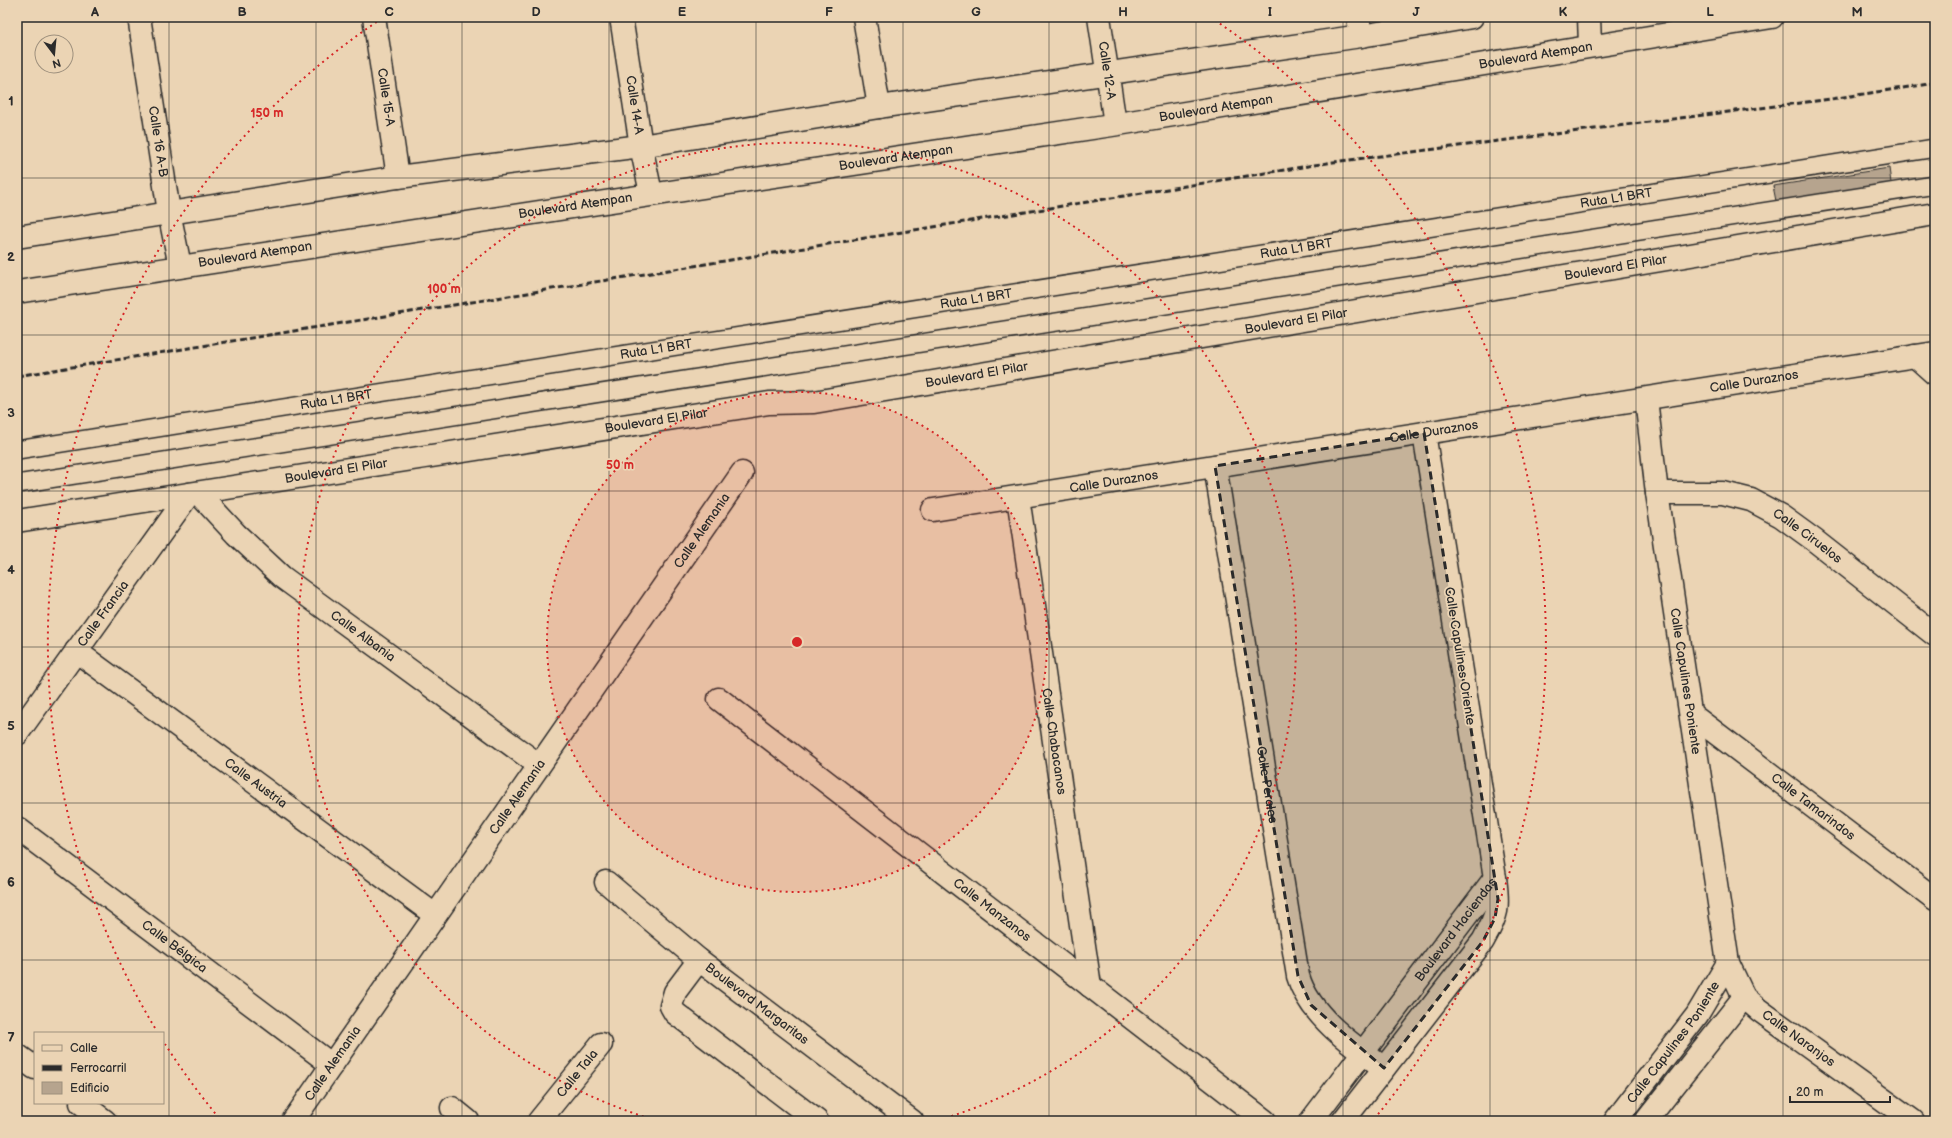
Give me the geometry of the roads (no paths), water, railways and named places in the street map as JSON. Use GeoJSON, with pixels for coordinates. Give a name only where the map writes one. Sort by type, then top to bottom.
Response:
{"type":"FeatureCollection","features":[{"type":"Feature","properties":{"kind":"street","name":"Calle 16 A-B"},"geometry":{"type":"LineString","coordinates":[[139,17],[169,212],[180,266]]}},
{"type":"Feature","properties":{"kind":"street","name":"Calle 15-A"},"geometry":{"type":"LineString","coordinates":[[374,17],[398,177]]}},
{"type":"Feature","properties":{"kind":"street","name":"Calle 14-A"},"geometry":{"type":"LineString","coordinates":[[621,17],[641,146],[651,193]]}},
{"type":"Feature","properties":{"kind":"street"},"geometry":{"type":"LineString","coordinates":[[864,17],[879,107]]}},
{"type":"Feature","properties":{"kind":"street","name":"Calle 12-A"},"geometry":{"type":"LineString","coordinates":[[1099,17],[1115,124]]}},
{"type":"Feature","properties":{"kind":"street"},"geometry":{"type":"LineString","coordinates":[[17,237],[398,177],[641,146],[879,107],[1108,73],[1359,26],[1472,17]]}},
{"type":"Feature","properties":{"kind":"street"},"geometry":{"type":"LineString","coordinates":[[1589,17],[1590,45]]}},
{"type":"Feature","properties":{"kind":"street","name":"Boulevard Atempan"},"geometry":{"type":"LineString","coordinates":[[17,292],[651,193],[1115,124],[1590,45],[1772,17]]}},
{"type":"Feature","properties":{"kind":"street","name":"Boulevard El Pilar"},"geometry":{"type":"LineString","coordinates":[[17,521],[769,403],[814,402],[1935,214]]}},
{"type":"Feature","properties":{"kind":"street"},"geometry":{"type":"LineString","coordinates":[[1925,355],[1935,374]]}},
{"type":"Feature","properties":{"kind":"street","name":"Calle Duraznos"},"geometry":{"type":"LineString","coordinates":[[933,510],[1925,355]]}},
{"type":"Feature","properties":{"kind":"street","name":"Calle Capulines Poniente"},"geometry":{"type":"LineString","coordinates":[[1646,399],[1658,493],[1728,963],[1744,997],[1646,1121]]}},
{"type":"Feature","properties":{"kind":"street","name":"Calle Capulines Oriente"},"geometry":{"type":"LineString","coordinates":[[1424,433],[1495,878]]}},
{"type":"Feature","properties":{"kind":"street","name":"Calle Perales"},"geometry":{"type":"LineString","coordinates":[[1214,466],[1298,976],[1311,1005],[1363,1052],[1384,1068]]}},
{"type":"Feature","properties":{"kind":"street","name":"Calle Alemania"},"geometry":{"type":"LineString","coordinates":[[293,1121],[742,473]]}},
{"type":"Feature","properties":{"kind":"street","name":"Calle Francia"},"geometry":{"type":"LineString","coordinates":[[17,734],[76,651],[194,493]]}},
{"type":"Feature","properties":{"kind":"street","name":"Calle Albania"},"geometry":{"type":"LineString","coordinates":[[194,493],[282,578],[539,765]]}},
{"type":"Feature","properties":{"kind":"street","name":"Calle Ciruelos"},"geometry":{"type":"LineString","coordinates":[[1658,493],[1723,493],[1752,500],[1781,516],[1814,540],[1935,636]]}},
{"type":"Feature","properties":{"kind":"street","name":"Calle Chabacanos"},"geometry":{"type":"LineString","coordinates":[[1018,497],[1090,986]]}},
{"type":"Feature","properties":{"kind":"street","name":"Calle Austria"},"geometry":{"type":"LineString","coordinates":[[76,651],[435,915]]}},
{"type":"Feature","properties":{"kind":"street","name":"Calle Manzanos"},"geometry":{"type":"LineString","coordinates":[[719,699],[1265,1121]]}},
{"type":"Feature","properties":{"kind":"street","name":"Calle Tamarindos"},"geometry":{"type":"LineString","coordinates":[[1692,715],[1935,899]]}},
{"type":"Feature","properties":{"kind":"street","name":"Calle Bélgica"},"geometry":{"type":"LineString","coordinates":[[17,828],[332,1065]]}},
{"type":"Feature","properties":{"kind":"street","name":"Boulevard Haciendas"},"geometry":{"type":"LineString","coordinates":[[1311,1121],[1495,878]]}},
{"type":"Feature","properties":{"kind":"street","name":"Boulevard Haciendas"},"geometry":{"type":"LineString","coordinates":[[1343,1121],[1483,941],[1496,918],[1498,899],[1495,878]]}},
{"type":"Feature","properties":{"kind":"street","name":"Boulevard Margaritas"},"geometry":{"type":"LineString","coordinates":[[606,882],[699,960],[912,1121]]}},
{"type":"Feature","properties":{"kind":"street"},"geometry":{"type":"LineString","coordinates":[[699,960],[672,999],[671,1006],[674,1013],[817,1121]]}},
{"type":"Feature","properties":{"kind":"street","name":"Calle Capulines Poniente"},"geometry":{"type":"LineString","coordinates":[[1616,1121],[1697,1015],[1728,963]]}},
{"type":"Feature","properties":{"kind":"street","name":"Calle Naranjos"},"geometry":{"type":"LineString","coordinates":[[1744,997],[1776,1024],[1899,1117]]}},
{"type":"Feature","properties":{"kind":"street","name":"Calle Tala"},"geometry":{"type":"LineString","coordinates":[[539,1121],[601,1044]]}},
{"type":"Feature","properties":{"kind":"street"},"geometry":{"type":"LineString","coordinates":[[17,1055],[34,1067]]}},
{"type":"Feature","properties":{"kind":"street"},"geometry":{"type":"LineString","coordinates":[[82,1104],[105,1121]]}},
{"type":"Feature","properties":{"kind":"lane","name":"Ruta L1 BRT"},"geometry":{"type":"LineString","coordinates":[[17,450],[1935,148]]}},
{"type":"Feature","properties":{"kind":"lane"},"geometry":{"type":"LineString","coordinates":[[17,484],[1935,185]]}},
{"type":"Feature","properties":{"kind":"railway"},"geometry":{"type":"LineString","coordinates":[[17,376],[1333,162],[1831,99],[1935,83]]}}]}
